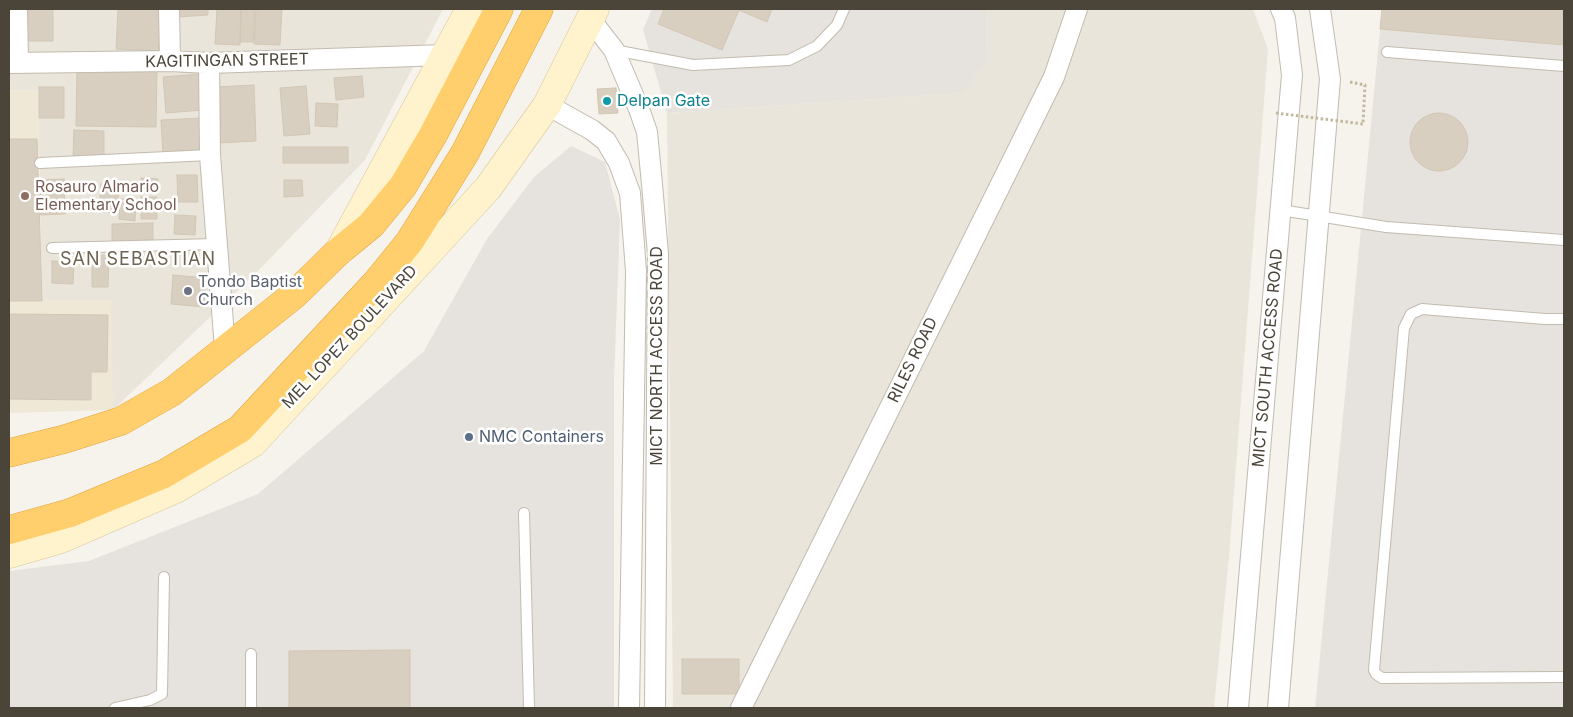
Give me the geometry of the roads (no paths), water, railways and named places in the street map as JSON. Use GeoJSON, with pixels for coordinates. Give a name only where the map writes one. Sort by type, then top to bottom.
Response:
{"type":"FeatureCollection","features":[{"type":"Feature","properties":{"kind":"highway"},"geometry":{"type":"LineString","coordinates":[[9,453],[121,421],[172,392],[294,295],[338,252],[371,225],[403,186],[433,135],[499,9]]}},
{"type":"Feature","properties":{"kind":"highway","name":"MEL LOPEZ BOULEVARD"},"geometry":{"type":"LineString","coordinates":[[9,530],[70,513],[164,474],[240,429],[376,283],[410,241],[465,153],[539,9]]}},
{"type":"Feature","properties":{"kind":"main road"},"geometry":{"type":"LineString","coordinates":[[338,252],[470,9]]}},
{"type":"Feature","properties":{"kind":"main road","name":"MEL LOPEZ BOULEVARD"},"geometry":{"type":"LineString","coordinates":[[9,554],[62,539],[176,489],[253,443],[488,188],[546,104],[593,14]]}},
{"type":"Feature","properties":{"kind":"street"},"geometry":{"type":"LineString","coordinates":[[14,63],[17,9]]}},
{"type":"Feature","properties":{"kind":"street"},"geometry":{"type":"LineString","coordinates":[[169,9],[170,62]]}},
{"type":"Feature","properties":{"kind":"street","name":"RILES ROAD"},"geometry":{"type":"LineString","coordinates":[[741,708],[1054,77],[1077,9]]}},
{"type":"Feature","properties":{"kind":"street","name":"MICT SOUTH ACCESS ROAD"},"geometry":{"type":"LineString","coordinates":[[1238,708],[1292,75],[1285,18],[1281,9]]}},
{"type":"Feature","properties":{"kind":"street"},"geometry":{"type":"LineString","coordinates":[[1278,708],[1330,79],[1320,9]]}},
{"type":"Feature","properties":{"kind":"street","name":"MICT NORTH ACCESS ROAD"},"geometry":{"type":"LineString","coordinates":[[593,14],[614,50],[647,132],[658,254],[655,708]]}},
{"type":"Feature","properties":{"kind":"street","name":"KAGITINGAN STREET"},"geometry":{"type":"LineString","coordinates":[[14,63],[209,63],[445,55]]}},
{"type":"Feature","properties":{"kind":"street"},"geometry":{"type":"LineString","coordinates":[[209,63],[210,154],[225,350]]}},
{"type":"Feature","properties":{"kind":"street","name":"MICT NORTH ACCESS ROAD"},"geometry":{"type":"LineString","coordinates":[[546,104],[592,130],[606,142],[619,163],[630,193],[636,271],[629,708]]}},
{"type":"Feature","properties":{"kind":"lane"},"geometry":{"type":"LineString","coordinates":[[614,50],[693,65],[789,60],[818,46],[837,25],[844,9]]}},
{"type":"Feature","properties":{"kind":"lane"},"geometry":{"type":"LineString","coordinates":[[1387,52],[1564,66]]}},
{"type":"Feature","properties":{"kind":"lane"},"geometry":{"type":"LineString","coordinates":[[40,163],[210,154]]}},
{"type":"Feature","properties":{"kind":"lane"},"geometry":{"type":"LineString","coordinates":[[1281,210],[1386,227],[1564,240]]}},
{"type":"Feature","properties":{"kind":"lane"},"geometry":{"type":"LineString","coordinates":[[52,248],[216,244]]}},
{"type":"Feature","properties":{"kind":"lane"},"geometry":{"type":"LineString","coordinates":[[1564,319],[1422,309],[1411,314],[1404,328],[1374,670],[1382,678],[1564,677]]}},
{"type":"Feature","properties":{"kind":"lane"},"geometry":{"type":"LineString","coordinates":[[524,513],[529,708]]}},
{"type":"Feature","properties":{"kind":"lane"},"geometry":{"type":"LineString","coordinates":[[115,708],[150,700],[162,694],[164,577]]}},
{"type":"Feature","properties":{"kind":"lane"},"geometry":{"type":"LineString","coordinates":[[251,654],[251,708]]}},
{"type":"Feature","properties":{"kind":"place","name":"Delpan Gate"},"geometry":{"type":"Point","coordinates":[607,101]}},
{"type":"Feature","properties":{"kind":"place","name":"Rosauro Almario Elementary School"},"geometry":{"type":"Point","coordinates":[25,196]}},
{"type":"Feature","properties":{"kind":"place","name":"Tondo Baptist Church"},"geometry":{"type":"Point","coordinates":[188,291]}},
{"type":"Feature","properties":{"kind":"place","name":"NMC Containers"},"geometry":{"type":"Point","coordinates":[469,437]}},
{"type":"Feature","properties":{"kind":"district","name":"SAN SEBASTIAN"},"geometry":{"type":"Point","coordinates":[138,260]}}]}
